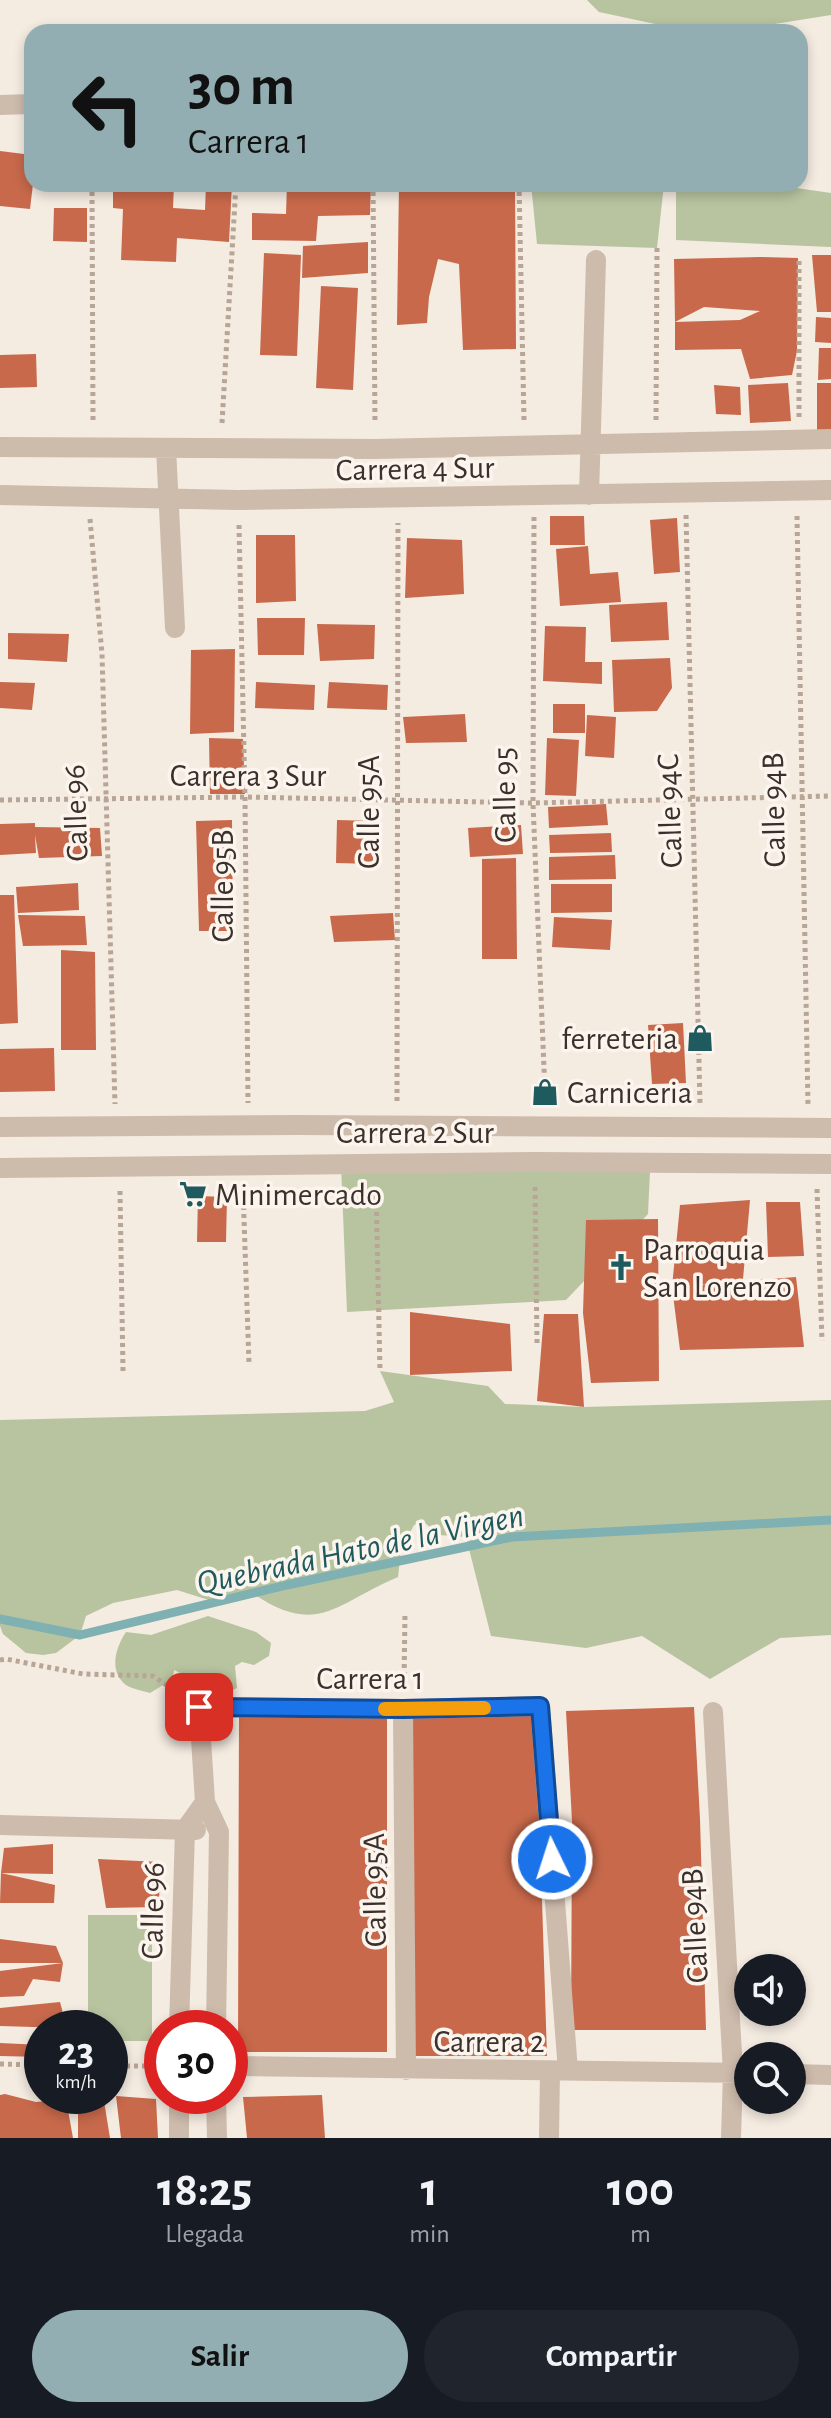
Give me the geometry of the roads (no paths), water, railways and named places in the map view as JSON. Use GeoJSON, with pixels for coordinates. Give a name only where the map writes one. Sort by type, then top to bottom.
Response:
{"type":"FeatureCollection","features":[{"type":"Feature","properties":{"kind":"street"},"geometry":{"type":"LineString","coordinates":[[0,105],[24,104]]}},
{"type":"Feature","properties":{"kind":"street"},"geometry":{"type":"LineString","coordinates":[[589,495],[596,260]]}},
{"type":"Feature","properties":{"kind":"street","name":"Carrera 4 Sur"},"geometry":{"type":"LineString","coordinates":[[0,447],[375,449],[831,439]]}},
{"type":"Feature","properties":{"kind":"street"},"geometry":{"type":"LineString","coordinates":[[166,448],[175,628]]}},
{"type":"Feature","properties":{"kind":"street","name":"Carrera 4 Sur"},"geometry":{"type":"LineString","coordinates":[[0,495],[238,500],[831,490]]}},
{"type":"Feature","properties":{"kind":"street"},"geometry":{"type":"LineString","coordinates":[[297,1125],[299,1163]]}},
{"type":"Feature","properties":{"kind":"street","name":"Carrera 2 Sur"},"geometry":{"type":"LineString","coordinates":[[0,1127],[831,1128]]}},
{"type":"Feature","properties":{"kind":"street","name":"Carrera 2 Sur"},"geometry":{"type":"LineString","coordinates":[[0,1168],[299,1163],[824,1164]]}},
{"type":"Feature","properties":{"kind":"street","name":"Carrera 1"},"geometry":{"type":"LineString","coordinates":[[199,1707],[403,1709],[540,1706],[559,2071]]}},
{"type":"Feature","properties":{"kind":"street","name":"Calle 96"},"geometry":{"type":"LineString","coordinates":[[199,1707],[205,1802],[219,1832],[216,2010]]}},
{"type":"Feature","properties":{"kind":"street","name":"Calle 95A"},"geometry":{"type":"LineString","coordinates":[[403,1709],[406,2070]]}},
{"type":"Feature","properties":{"kind":"street","name":"Calle 94B"},"geometry":{"type":"LineString","coordinates":[[713,1712],[738,2042]]}},
{"type":"Feature","properties":{"kind":"street","name":"Calle 96"},"geometry":{"type":"LineString","coordinates":[[180,2010],[185,1830],[205,1802]]}},
{"type":"Feature","properties":{"kind":"street"},"geometry":{"type":"LineString","coordinates":[[0,1825],[219,1832]]}},
{"type":"Feature","properties":{"kind":"street","name":"Carrera 2"},"geometry":{"type":"LineString","coordinates":[[248,2066],[734,2073]]}},
{"type":"Feature","properties":{"kind":"street"},"geometry":{"type":"LineString","coordinates":[[549,2138],[559,2071]]}},
{"type":"Feature","properties":{"kind":"street"},"geometry":{"type":"LineString","coordinates":[[806,2074],[831,2075]]}},
{"type":"Feature","properties":{"kind":"street"},"geometry":{"type":"LineString","coordinates":[[179,2114],[179,2138]]}},
{"type":"Feature","properties":{"kind":"street"},"geometry":{"type":"LineString","coordinates":[[216,2114],[217,2138]]}},
{"type":"Feature","properties":{"kind":"street","name":"Calle 94B"},"geometry":{"type":"LineString","coordinates":[[731,2138],[734,2114]]}},
{"type":"Feature","properties":{"kind":"waterway","name":"Quebrada Hato de la Virgen"},"geometry":{"type":"LineString","coordinates":[[0,1619],[80,1635],[287,1585],[512,1537],[831,1520]]}},
{"type":"Feature","properties":{"kind":"place","name":"ferreteria"},"geometry":{"type":"Point","coordinates":[700,1038]}},
{"type":"Feature","properties":{"kind":"place","name":"Carniceria"},"geometry":{"type":"Point","coordinates":[545,1092]}},
{"type":"Feature","properties":{"kind":"place","name":"Minimercado"},"geometry":{"type":"Point","coordinates":[193,1194]}},
{"type":"Feature","properties":{"kind":"place","name":"Parroquia San Lorenzo"},"geometry":{"type":"Point","coordinates":[621,1267]}}]}
